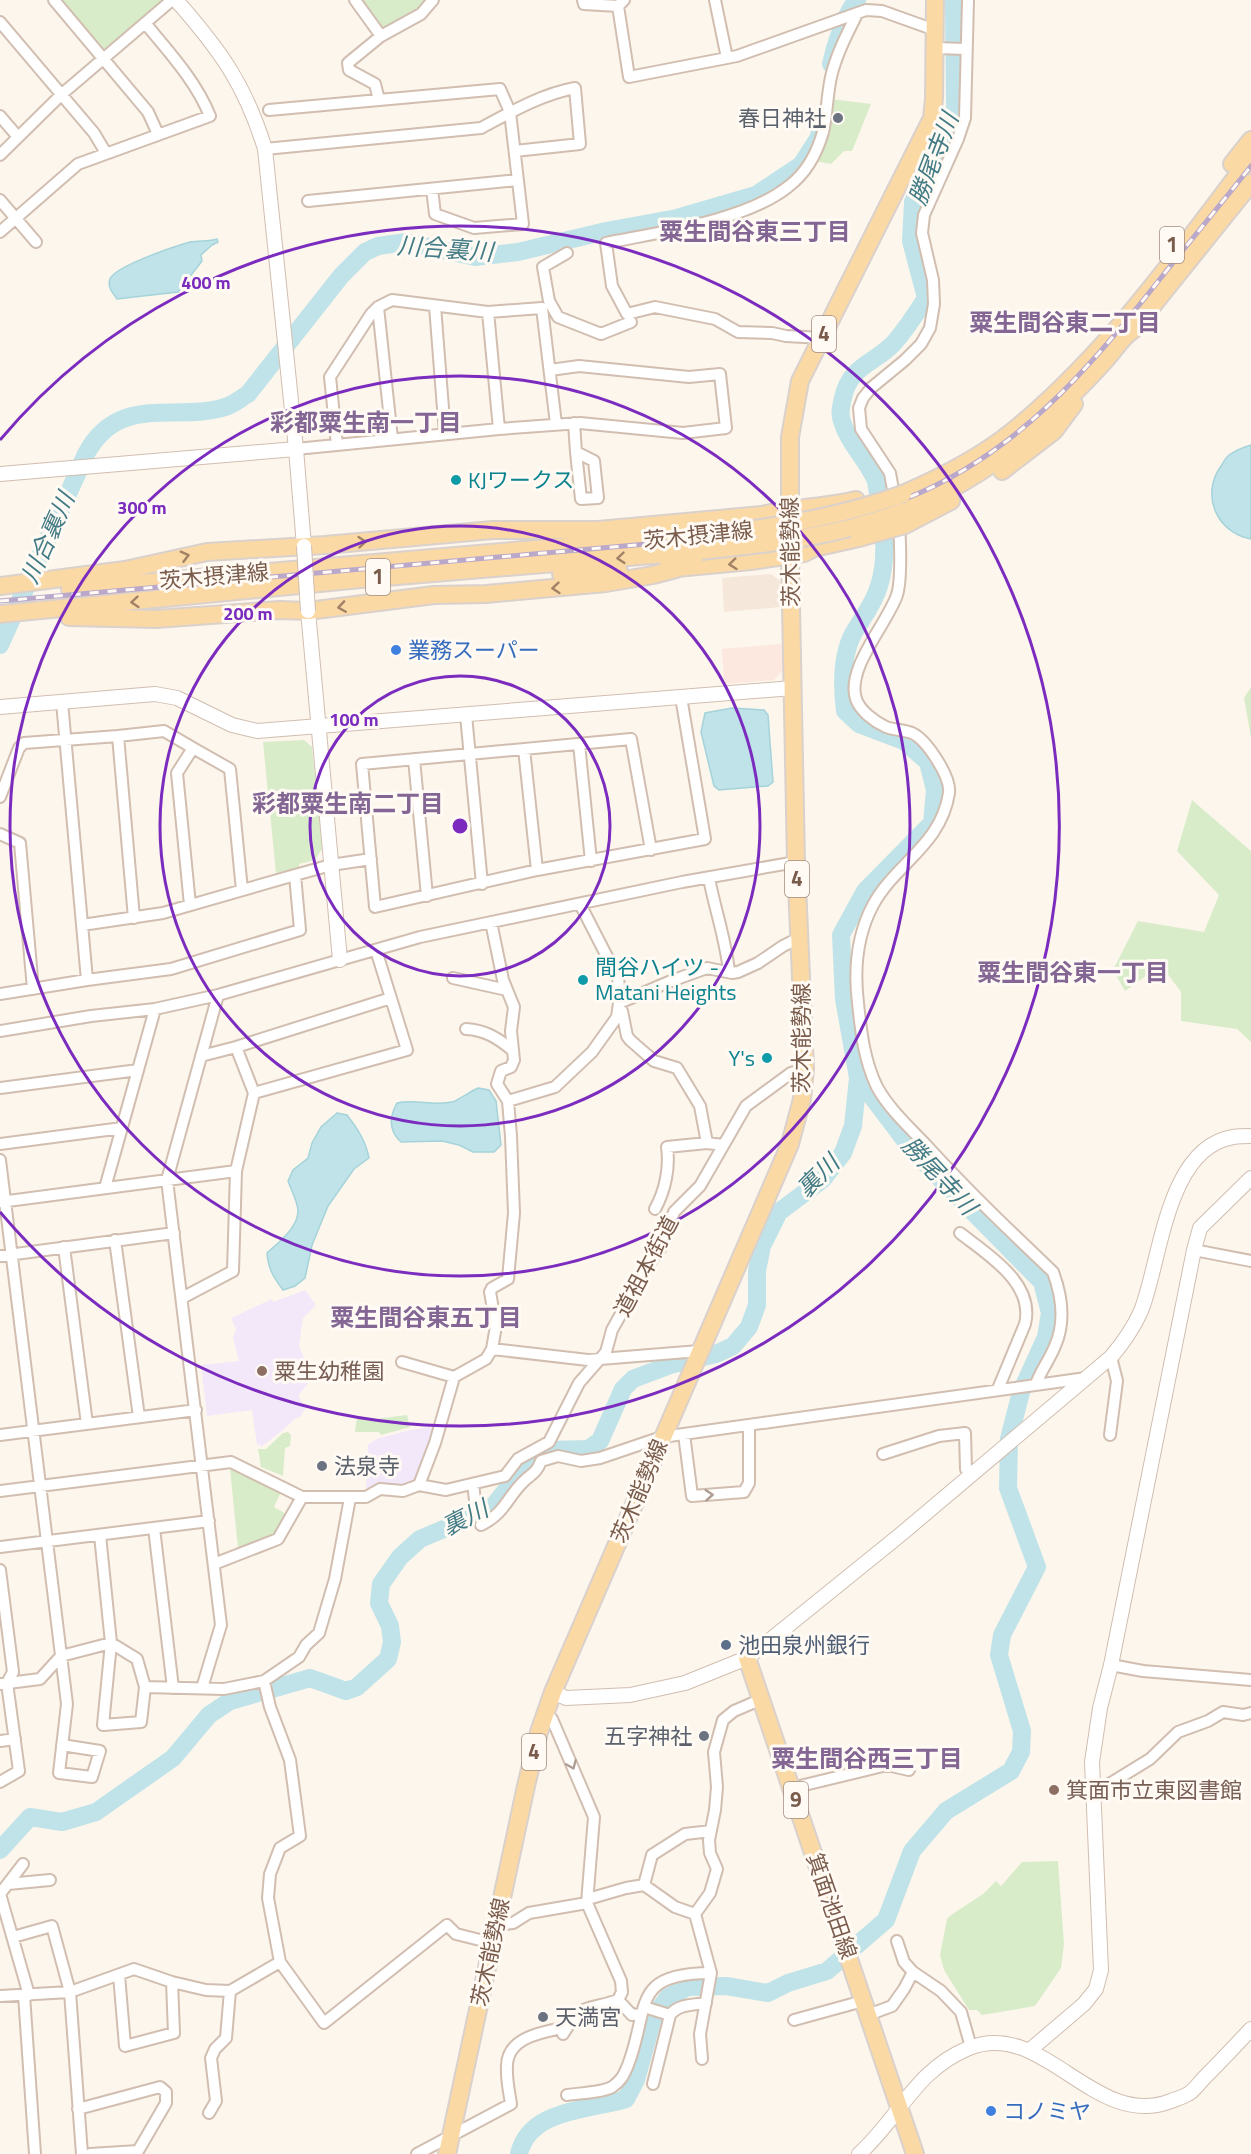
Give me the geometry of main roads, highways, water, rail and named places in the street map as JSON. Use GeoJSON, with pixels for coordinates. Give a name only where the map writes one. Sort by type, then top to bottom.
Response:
{"type":"FeatureCollection","features":[{"type":"Feature","properties":{"kind":"main road","name":"茨木能勢線"},"geometry":{"type":"LineString","coordinates":[[447,2154],[526,1786],[553,1692],[790,1144],[802,1099],[805,1069],[796,862],[789,510],[790,437],[798,389],[932,118],[935,0]]}},
{"type":"Feature","properties":{"kind":"main road","name":"1"},"geometry":{"type":"LineString","coordinates":[[904,503],[944,465],[1002,426],[1063,374],[1109,323],[1214,192],[1232,163],[1251,140]]}},
{"type":"Feature","properties":{"kind":"main road","name":"茨木摂津線"},"geometry":{"type":"LineString","coordinates":[[57,613],[700,543],[857,510],[904,503],[956,487],[996,463],[1068,399],[1132,330],[1246,177],[1251,157]]}},
{"type":"Feature","properties":{"kind":"main road","name":"1"},"geometry":{"type":"LineString","coordinates":[[1178,237],[1246,177]]}},
{"type":"Feature","properties":{"kind":"main road","name":"茨木摂津線"},"geometry":{"type":"LineString","coordinates":[[904,503],[1012,432],[1076,373],[1127,316],[1209,213],[1246,177]]}},
{"type":"Feature","properties":{"kind":"main road","name":"1"},"geometry":{"type":"LineString","coordinates":[[1070,412],[1134,342],[1251,196]]}},
{"type":"Feature","properties":{"kind":"main road"},"geometry":{"type":"LineString","coordinates":[[241,574],[325,561],[598,530],[735,518],[836,505],[856,500],[904,503],[968,492],[1003,471],[1054,431],[1129,339],[1132,330]]}},
{"type":"Feature","properties":{"kind":"main road"},"geometry":{"type":"LineString","coordinates":[[243,592],[266,593],[460,582],[733,564],[790,555],[859,538],[904,503]]}},
{"type":"Feature","properties":{"kind":"main road"},"geometry":{"type":"LineString","coordinates":[[0,586],[66,584],[207,552],[494,530],[598,530]]}},
{"type":"Feature","properties":{"kind":"main road","name":"茨木摂津線"},"geometry":{"type":"LineString","coordinates":[[0,595],[66,584],[700,543]]}},
{"type":"Feature","properties":{"kind":"main road"},"geometry":{"type":"LineString","coordinates":[[0,614],[57,613],[156,619],[279,610],[308,611],[434,594],[486,594],[606,583],[676,569]]}},
{"type":"Feature","properties":{"kind":"main road","name":"箕面池田線"},"geometry":{"type":"LineString","coordinates":[[747,1658],[915,2154]]}},
{"type":"Feature","properties":{"kind":"water"},"geometry":{"type":"Polygon","coordinates":[[[217,239],[218,242],[201,255],[202,261],[178,292],[117,299],[111,290],[110,279],[123,268],[190,242],[217,239]]]}},
{"type":"Feature","properties":{"kind":"water"},"geometry":{"type":"Polygon","coordinates":[[[1251,445],[1251,539],[1229,529],[1221,521],[1215,511],[1212,489],[1215,477],[1227,457],[1251,445]]]}},
{"type":"Feature","properties":{"kind":"water"},"geometry":{"type":"Polygon","coordinates":[[[732,708],[764,710],[768,715],[773,782],[768,786],[719,790],[714,786],[701,732],[705,713],[732,708]]]}},
{"type":"Feature","properties":{"kind":"water"},"geometry":{"type":"Polygon","coordinates":[[[478,1088],[489,1090],[496,1101],[501,1145],[494,1152],[473,1152],[459,1145],[442,1141],[401,1142],[394,1133],[391,1118],[397,1103],[452,1102],[478,1088]]]}},
{"type":"Feature","properties":{"kind":"water"},"geometry":{"type":"Polygon","coordinates":[[[337,1113],[347,1115],[363,1140],[369,1158],[354,1169],[328,1206],[312,1245],[305,1278],[295,1286],[283,1290],[272,1273],[267,1253],[289,1232],[297,1219],[297,1205],[288,1181],[293,1170],[308,1158],[312,1143],[321,1127],[337,1113]]]}},
{"type":"Feature","properties":{"kind":"waterway","name":"川合裏川"},"geometry":{"type":"LineString","coordinates":[[831,64],[841,30],[848,13],[857,0]]}},
{"type":"Feature","properties":{"kind":"waterway","name":"勝尾寺川"},"geometry":{"type":"LineString","coordinates":[[519,2154],[525,2139],[547,2120],[579,2109],[626,2099],[636,2080],[653,2018],[668,1997],[688,1987],[726,1986],[768,1993],[788,1983],[827,1971],[886,1920],[912,1851],[946,1811],[1011,1771],[1021,1752],[1022,1731],[999,1655],[1002,1635],[1037,1567],[1008,1488],[1009,1439],[1021,1392],[1046,1337],[1050,1313],[1042,1282],[913,1151],[858,1078],[844,999],[841,935],[865,891],[932,823],[935,790],[928,762],[904,741],[859,724],[845,711],[843,682],[846,652],[853,634],[877,593],[884,560],[884,547],[876,481],[849,437],[840,413],[846,387],[851,378],[894,343],[926,298],[911,241],[913,202],[950,128],[955,109],[954,0]]}},
{"type":"Feature","properties":{"kind":"waterway","name":"川合裏川"},"geometry":{"type":"LineString","coordinates":[[0,645],[86,454],[100,435],[116,422],[133,416],[151,413],[209,411],[228,406],[248,394],[341,276],[365,252],[378,246],[406,242],[475,257],[518,252],[606,231],[677,218],[756,195],[801,165],[819,137],[820,129]]}},
{"type":"Feature","properties":{"kind":"waterway","name":"裏川"},"geometry":{"type":"LineString","coordinates":[[0,1850],[30,1817],[62,1822],[96,1812],[173,1758],[209,1715],[230,1701],[310,1678],[346,1691],[357,1687],[388,1659],[392,1642],[390,1626],[379,1603],[381,1584],[400,1557],[420,1539],[491,1509],[532,1458],[549,1450],[588,1449],[600,1441],[623,1389],[633,1379],[670,1365],[716,1354],[733,1346],[749,1327],[757,1305],[757,1271],[762,1246],[779,1212],[823,1179],[843,1153],[853,1126],[858,1078]]}},
{"type":"Feature","properties":{"kind":"railway"},"geometry":{"type":"LineString","coordinates":[[0,601],[760,534],[833,521],[887,506],[945,481],[982,459],[1047,407],[1077,377],[1133,313],[1251,166]]}},
{"type":"Feature","properties":{"kind":"place","name":"春日神社"},"geometry":{"type":"Point","coordinates":[838,118]}},
{"type":"Feature","properties":{"kind":"place","name":"KJワークス"},"geometry":{"type":"Point","coordinates":[456,480]}},
{"type":"Feature","properties":{"kind":"place","name":"業務スーパー"},"geometry":{"type":"Point","coordinates":[396,650]}},
{"type":"Feature","properties":{"kind":"place","name":"間谷ハイツ - Matani Heights"},"geometry":{"type":"Point","coordinates":[583,980]}},
{"type":"Feature","properties":{"kind":"place","name":"Y's"},"geometry":{"type":"Point","coordinates":[767,1058]}},
{"type":"Feature","properties":{"kind":"place","name":"粟生幼稚園"},"geometry":{"type":"Point","coordinates":[262,1371]}},
{"type":"Feature","properties":{"kind":"place","name":"法泉寺"},"geometry":{"type":"Point","coordinates":[322,1466]}},
{"type":"Feature","properties":{"kind":"place","name":"池田泉州銀行"},"geometry":{"type":"Point","coordinates":[726,1645]}},
{"type":"Feature","properties":{"kind":"place","name":"五字神社"},"geometry":{"type":"Point","coordinates":[704,1736]}},
{"type":"Feature","properties":{"kind":"place","name":"箕面市立東図書館"},"geometry":{"type":"Point","coordinates":[1054,1790]}},
{"type":"Feature","properties":{"kind":"place","name":"天満宮"},"geometry":{"type":"Point","coordinates":[543,2017]}},
{"type":"Feature","properties":{"kind":"place","name":"コノミヤ"},"geometry":{"type":"Point","coordinates":[991,2111]}},
{"type":"Feature","properties":{"kind":"district","name":"粟生間谷東三丁目"},"geometry":{"type":"Point","coordinates":[755,232]}},
{"type":"Feature","properties":{"kind":"district","name":"粟生間谷東二丁目"},"geometry":{"type":"Point","coordinates":[1065,323]}},
{"type":"Feature","properties":{"kind":"district","name":"彩都粟生南一丁目"},"geometry":{"type":"Point","coordinates":[366,423]}},
{"type":"Feature","properties":{"kind":"district","name":"彩都粟生南二丁目"},"geometry":{"type":"Point","coordinates":[348,804]}},
{"type":"Feature","properties":{"kind":"district","name":"粟生間谷東一丁目"},"geometry":{"type":"Point","coordinates":[1073,973]}},
{"type":"Feature","properties":{"kind":"district","name":"粟生間谷東五丁目"},"geometry":{"type":"Point","coordinates":[426,1318]}},
{"type":"Feature","properties":{"kind":"district","name":"粟生間谷西三丁目"},"geometry":{"type":"Point","coordinates":[867,1759]}}]}
